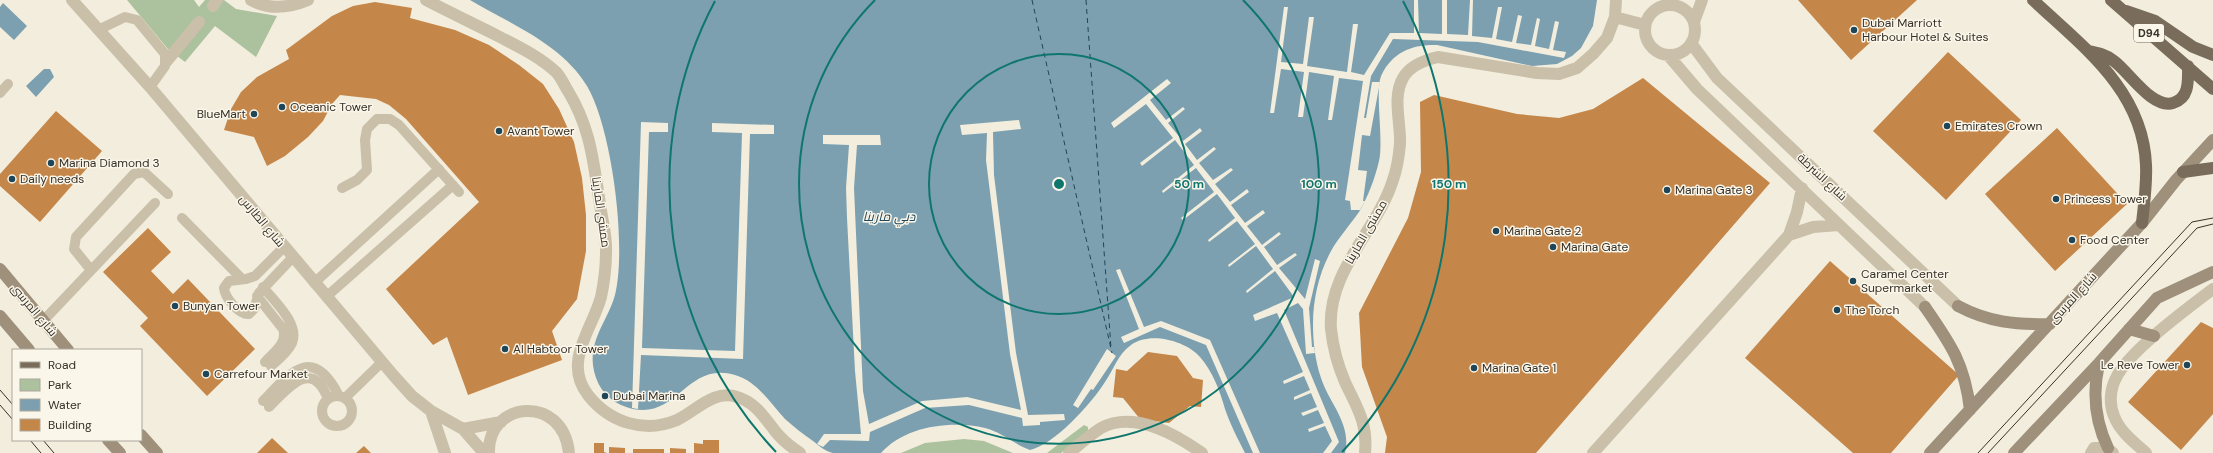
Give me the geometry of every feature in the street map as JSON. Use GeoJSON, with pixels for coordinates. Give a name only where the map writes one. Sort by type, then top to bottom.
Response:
{"type":"FeatureCollection","features":[{"type":"Feature","properties":{"kind":"main road"},"geometry":{"type":"LineString","coordinates":[[2033,0],[2101,64],[2124,93],[2140,130],[2146,164],[2142,223]]}},
{"type":"Feature","properties":{"kind":"main road"},"geometry":{"type":"LineString","coordinates":[[2118,4],[2155,21],[2193,47],[2213,55]]}},
{"type":"Feature","properties":{"kind":"main road","name":"D94"},"geometry":{"type":"LineString","coordinates":[[2118,4],[2213,89]]}},
{"type":"Feature","properties":{"kind":"main road"},"geometry":{"type":"LineString","coordinates":[[2087,51],[2113,60],[2155,100],[2165,104],[2176,102],[2184,95],[2188,85],[2188,66]]}},
{"type":"Feature","properties":{"kind":"main road","name":"شارع المرسى"},"geometry":{"type":"LineString","coordinates":[[1930,453],[2142,223],[2184,172],[2213,140]]}},
{"type":"Feature","properties":{"kind":"main road"},"geometry":{"type":"LineString","coordinates":[[2184,172],[2213,168]]}},
{"type":"Feature","properties":{"kind":"main road","name":"شارع المرسى"},"geometry":{"type":"LineString","coordinates":[[0,269],[67,349]]}},
{"type":"Feature","properties":{"kind":"main road"},"geometry":{"type":"LineString","coordinates":[[2014,453],[2099,363],[2157,298],[2213,272]]}},
{"type":"Feature","properties":{"kind":"main road"},"geometry":{"type":"LineString","coordinates":[[1958,306],[1996,321],[2022,324],[2050,324]]}},
{"type":"Feature","properties":{"kind":"main road"},"geometry":{"type":"LineString","coordinates":[[1925,307],[1958,359],[1966,381],[1970,410]]}},
{"type":"Feature","properties":{"kind":"main road"},"geometry":{"type":"LineString","coordinates":[[0,316],[29,349]]}},
{"type":"Feature","properties":{"kind":"main road"},"geometry":{"type":"LineString","coordinates":[[2129,329],[2154,336]]}},
{"type":"Feature","properties":{"kind":"main road"},"geometry":{"type":"LineString","coordinates":[[2099,363],[2096,384],[2096,406],[2100,432],[2111,451]]}},
{"type":"Feature","properties":{"kind":"main road"},"geometry":{"type":"LineString","coordinates":[[142,437],[157,453]]}},
{"type":"Feature","properties":{"kind":"main road"},"geometry":{"type":"LineString","coordinates":[[109,441],[120,453]]}},
{"type":"Feature","properties":{"kind":"street","name":"شارع الطارس"},"geometry":{"type":"LineString","coordinates":[[72,0],[150,87],[314,283],[412,396],[432,411],[463,429],[484,453]]}},
{"type":"Feature","properties":{"kind":"street"},"geometry":{"type":"LineString","coordinates":[[251,0],[257,3],[276,7],[295,5],[308,0]]}},
{"type":"Feature","properties":{"kind":"street","name":"ممشى المارينا"},"geometry":{"type":"LineString","coordinates":[[426,0],[529,52],[557,73],[579,109],[587,128],[607,252],[601,298],[581,343],[578,356],[578,369],[586,393],[602,410],[617,420],[631,425],[650,426],[678,419],[700,404],[718,396],[735,396],[749,402],[765,417],[775,432],[787,444],[800,453]]}},
{"type":"Feature","properties":{"kind":"street","name":"ممشى المارينا"},"geometry":{"type":"LineString","coordinates":[[1365,453],[1367,436],[1365,424],[1344,380],[1336,354],[1331,328],[1335,294],[1347,264],[1380,211],[1394,180],[1400,144],[1398,93],[1403,77],[1413,67],[1426,60],[1438,58],[1537,73],[1559,74],[1576,68],[1593,54],[1607,38],[1616,17],[1616,0]]}},
{"type":"Feature","properties":{"kind":"street"},"geometry":{"type":"LineString","coordinates":[[1694,22],[1702,0]]}},
{"type":"Feature","properties":{"kind":"street"},"geometry":{"type":"LineString","coordinates":[[1676,2],[1686,10],[1694,22],[1695,30],[1691,43],[1684,51],[1668,55],[1660,53],[1648,42],[1645,25],[1648,18],[1658,8],[1676,2]]}},
{"type":"Feature","properties":{"kind":"street"},"geometry":{"type":"LineString","coordinates":[[1616,17],[1645,25]]}},
{"type":"Feature","properties":{"kind":"street"},"geometry":{"type":"LineString","coordinates":[[166,62],[199,22]]}},
{"type":"Feature","properties":{"kind":"street","name":"شارع الشرطة"},"geometry":{"type":"LineString","coordinates":[[1691,43],[1717,78],[1958,306]]}},
{"type":"Feature","properties":{"kind":"street","name":"شارع الشرطة"},"geometry":{"type":"LineString","coordinates":[[1668,55],[1697,89],[1925,307]]}},
{"type":"Feature","properties":{"kind":"street"},"geometry":{"type":"LineString","coordinates":[[1593,453],[1789,235],[1798,212],[1802,188]]}},
{"type":"Feature","properties":{"kind":"street"},"geometry":{"type":"LineString","coordinates":[[1789,235],[1813,227],[1839,225]]}},
{"type":"Feature","properties":{"kind":"street"},"geometry":{"type":"LineString","coordinates":[[2146,453],[2118,425],[2114,416],[2111,397],[2112,387],[2120,370],[2154,336],[2213,289]]}},
{"type":"Feature","properties":{"kind":"street"},"geometry":{"type":"LineString","coordinates":[[432,411],[446,453]]}},
{"type":"Feature","properties":{"kind":"street"},"geometry":{"type":"LineString","coordinates":[[489,453],[489,446],[493,433],[501,422],[510,415],[522,411],[534,411],[545,414],[555,420],[563,429],[568,441],[569,453]]}},
{"type":"Feature","properties":{"kind":"street"},"geometry":{"type":"LineString","coordinates":[[463,429],[501,422]]}},
{"type":"Feature","properties":{"kind":"street"},"geometry":{"type":"LineString","coordinates":[[1069,453],[1101,428],[1129,422],[1143,423],[1164,431],[1202,453]]}},
{"type":"Feature","properties":{"kind":"street"},"geometry":{"type":"LineString","coordinates":[[2091,453],[2094,448],[2111,451]]}},
{"type":"Feature","properties":{"kind":"lane"},"geometry":{"type":"LineString","coordinates":[[98,30],[126,17],[133,18],[163,51],[166,62],[150,87]]}},
{"type":"Feature","properties":{"kind":"lane"},"geometry":{"type":"LineString","coordinates":[[0,93],[8,84]]}},
{"type":"Feature","properties":{"kind":"lane"},"geometry":{"type":"LineString","coordinates":[[326,297],[456,189],[399,125],[390,119],[377,119],[367,128],[365,140],[367,170],[357,180],[342,188]]}},
{"type":"Feature","properties":{"kind":"lane"},"geometry":{"type":"LineString","coordinates":[[314,283],[439,169]]}},
{"type":"Feature","properties":{"kind":"lane"},"geometry":{"type":"LineString","coordinates":[[91,270],[74,249],[76,237],[134,174],[144,172],[168,194]]}},
{"type":"Feature","properties":{"kind":"lane"},"geometry":{"type":"LineString","coordinates":[[43,322],[155,203]]}},
{"type":"Feature","properties":{"kind":"lane"},"geometry":{"type":"LineString","coordinates":[[182,218],[242,279]]}},
{"type":"Feature","properties":{"kind":"lane"},"geometry":{"type":"LineString","coordinates":[[284,247],[254,276],[242,279],[233,279],[226,284],[224,293],[241,313],[249,314],[254,309],[257,296],[263,287],[293,257]]}},
{"type":"Feature","properties":{"kind":"lane"},"geometry":{"type":"LineString","coordinates":[[257,296],[283,328],[285,334],[282,344],[268,364],[291,344],[293,330],[287,318],[263,287]]}},
{"type":"Feature","properties":{"kind":"lane"},"geometry":{"type":"LineString","coordinates":[[328,399],[318,381],[310,378],[303,378],[296,381],[266,404],[290,373],[303,367],[317,369],[323,373],[342,397],[352,409],[348,420],[338,426],[326,421],[323,416],[324,404],[328,399],[342,397],[382,362]]}},
{"type":"Feature","properties":{"kind":"green space"},"geometry":{"type":"Polygon","coordinates":[[[127,0],[194,0],[199,7],[205,0],[224,0],[236,9],[277,16],[256,57],[215,26],[185,62],[168,49],[127,0]]]}},
{"type":"Feature","properties":{"kind":"green space"},"geometry":{"type":"Polygon","coordinates":[[[1084,425],[1088,427],[1088,431],[1061,453],[1047,453],[1084,425]]]}},
{"type":"Feature","properties":{"kind":"green space"},"geometry":{"type":"Polygon","coordinates":[[[964,439],[984,441],[1013,453],[901,453],[925,443],[964,439]]]}},
{"type":"Feature","properties":{"kind":"water","name":"دبي مارينا"},"geometry":{"type":"Polygon","coordinates":[[[470,0],[1597,0],[1593,26],[1581,48],[1572,56],[1557,64],[1532,66],[1437,45],[1428,45],[1412,48],[1398,55],[1392,60],[1382,74],[1379,90],[1379,161],[1368,194],[1359,212],[1337,241],[1327,259],[1320,277],[1314,305],[1313,338],[1317,364],[1321,378],[1343,423],[1346,442],[1345,453],[1245,453],[1229,420],[1216,382],[1205,363],[1194,351],[1186,346],[1177,342],[1157,338],[1139,341],[1131,345],[1119,357],[1099,391],[1082,412],[1061,432],[1040,446],[1030,450],[985,428],[943,425],[915,431],[891,444],[881,453],[833,453],[822,448],[788,422],[757,387],[735,375],[717,373],[703,377],[691,384],[668,402],[655,408],[640,410],[621,405],[606,394],[599,384],[594,372],[593,355],[594,346],[615,295],[618,274],[618,219],[610,158],[604,130],[596,105],[587,86],[564,58],[549,46],[518,26],[470,0]]]}},
{"type":"Feature","properties":{"kind":"water"},"geometry":{"type":"Polygon","coordinates":[[[3,3],[27,26],[14,40],[0,27],[0,7],[3,3]]]}},
{"type":"Feature","properties":{"kind":"water"},"geometry":{"type":"Polygon","coordinates":[[[44,69],[50,69],[54,77],[36,97],[26,86],[44,69]]]}},
{"type":"Feature","properties":{"kind":"pier"},"geometry":{"type":"Polygon","coordinates":[[[1414,0],[1418,0],[1419,33],[1442,34],[1442,0],[1447,0],[1447,34],[1468,35],[1470,0],[1473,0],[1472,36],[1492,38],[1498,7],[1502,7],[1496,39],[1512,42],[1518,15],[1522,16],[1516,43],[1531,45],[1537,18],[1540,19],[1535,46],[1549,49],[1555,21],[1559,22],[1553,50],[1566,52],[1564,58],[1478,42],[1393,39],[1371,76],[1364,118],[1366,118],[1372,82],[1380,82],[1370,136],[1362,135],[1358,170],[1367,171],[1363,201],[1365,201],[1360,210],[1351,210],[1350,201],[1345,200],[1363,81],[1339,78],[1332,120],[1328,120],[1334,76],[1309,72],[1303,117],[1298,117],[1304,72],[1281,69],[1274,113],[1270,113],[1284,7],[1288,7],[1281,62],[1303,64],[1309,17],[1314,17],[1307,66],[1347,72],[1353,24],[1358,24],[1351,72],[1364,75],[1390,33],[1414,33],[1414,0]]]}},
{"type":"Feature","properties":{"kind":"pier"},"geometry":{"type":"Polygon","coordinates":[[[1167,79],[1171,83],[1150,100],[1166,120],[1183,107],[1185,109],[1168,123],[1183,141],[1200,128],[1202,131],[1185,144],[1197,160],[1214,147],[1216,149],[1199,163],[1213,180],[1231,168],[1233,170],[1215,184],[1230,202],[1247,189],[1249,192],[1231,205],[1245,223],[1263,210],[1265,213],[1247,226],[1262,245],[1279,232],[1281,234],[1264,247],[1277,265],[1295,253],[1297,255],[1279,268],[1305,299],[1315,259],[1320,261],[1309,308],[1312,347],[1314,347],[1315,353],[1306,354],[1303,309],[1298,303],[1284,310],[1339,442],[1331,453],[1323,453],[1332,441],[1325,426],[1309,432],[1308,429],[1324,423],[1318,410],[1303,416],[1301,413],[1317,407],[1311,393],[1294,400],[1294,397],[1310,390],[1304,376],[1284,384],[1283,381],[1303,372],[1277,313],[1255,321],[1253,315],[1294,297],[1275,271],[1247,293],[1246,291],[1273,269],[1256,246],[1229,267],[1228,265],[1255,244],[1237,221],[1209,242],[1208,240],[1235,218],[1217,194],[1183,220],[1181,218],[1214,192],[1196,168],[1163,193],[1162,191],[1194,165],[1175,140],[1142,166],[1140,163],[1173,138],[1146,104],[1114,128],[1111,123],[1167,79]]]}},
{"type":"Feature","properties":{"kind":"pier"},"geometry":{"type":"Polygon","coordinates":[[[1019,120],[1021,129],[993,132],[994,175],[1016,353],[1028,415],[1064,414],[1065,420],[1040,422],[1040,425],[1023,426],[1022,418],[969,405],[925,408],[870,432],[869,441],[830,440],[823,447],[817,444],[824,434],[861,434],[855,371],[847,218],[846,188],[849,145],[823,144],[823,135],[880,135],[881,145],[857,145],[854,188],[863,391],[869,424],[922,401],[967,397],[1021,410],[1010,354],[986,160],[987,133],[962,135],[960,125],[1019,120]]]}},
{"type":"Feature","properties":{"kind":"pier"},"geometry":{"type":"Polygon","coordinates":[[[641,122],[668,123],[668,132],[649,132],[642,348],[735,351],[742,133],[712,132],[712,123],[774,125],[774,134],[750,134],[743,359],[641,355],[638,409],[632,408],[641,122]]]}},
{"type":"Feature","properties":{"kind":"pier"},"geometry":{"type":"Polygon","coordinates":[[[1120,269],[1144,327],[1161,321],[1210,340],[1260,453],[1253,453],[1206,345],[1160,327],[1124,343],[1121,337],[1139,329],[1116,270],[1120,269]]]}},
{"type":"Feature","properties":{"kind":"pier"},"geometry":{"type":"Polygon","coordinates":[[[1107,349],[1116,356],[1093,390],[1091,389],[1078,408],[1073,405],[1107,349]]]}},
{"type":"Feature","properties":{"kind":"building","name":"Dubai Marriott Harbour Hotel & Suites"},"geometry":{"type":"Polygon","coordinates":[[[1798,0],[1917,0],[1851,60],[1798,0]]]}},
{"type":"Feature","properties":{"kind":"building"},"geometry":{"type":"Polygon","coordinates":[[[375,2],[412,8],[410,18],[455,30],[489,45],[519,65],[543,84],[559,109],[574,142],[582,178],[586,215],[586,251],[577,299],[552,331],[562,360],[468,395],[447,337],[433,345],[386,289],[479,202],[406,119],[389,105],[376,99],[340,95],[332,104],[323,121],[308,137],[285,156],[267,166],[254,137],[224,130],[231,109],[241,92],[257,77],[289,59],[286,50],[332,16],[353,6],[375,2]]]}},
{"type":"Feature","properties":{"kind":"building","name":"Emirates Crown"},"geometry":{"type":"Polygon","coordinates":[[[1948,52],[2021,120],[1946,200],[1873,131],[1948,52]]]}},
{"type":"Feature","properties":{"kind":"building","name":"Marina Gate"},"geometry":{"type":"Polygon","coordinates":[[[1643,78],[1770,183],[1536,453],[1385,453],[1387,437],[1362,367],[1359,313],[1408,218],[1421,172],[1420,102],[1434,95],[1517,114],[1559,118],[1593,109],[1643,78]]]}},
{"type":"Feature","properties":{"kind":"building","name":"Marina Diamond 3"},"geometry":{"type":"Polygon","coordinates":[[[56,111],[102,151],[40,222],[0,186],[0,174],[56,111]]]}},
{"type":"Feature","properties":{"kind":"building","name":"Princess Tower"},"geometry":{"type":"Polygon","coordinates":[[[2057,128],[2127,204],[2055,271],[1985,194],[2057,128]]]}},
{"type":"Feature","properties":{"kind":"building","name":"Bunyan Tower"},"geometry":{"type":"Polygon","coordinates":[[[148,228],[171,252],[151,271],[173,294],[188,279],[255,349],[207,396],[140,326],[148,318],[103,272],[148,228]]]}},
{"type":"Feature","properties":{"kind":"building","name":"The Torch"},"geometry":{"type":"Polygon","coordinates":[[[1830,261],[1959,375],[1891,453],[1853,453],[1745,358],[1830,261]]]}},
{"type":"Feature","properties":{"kind":"building","name":"Le Reve Tower"},"geometry":{"type":"Polygon","coordinates":[[[2201,322],[2213,328],[2213,414],[2181,450],[2128,402],[2201,322]]]}},
{"type":"Feature","properties":{"kind":"building"},"geometry":{"type":"Polygon","coordinates":[[[1148,352],[1177,356],[1193,378],[1203,380],[1201,407],[1190,406],[1169,423],[1140,419],[1123,398],[1113,397],[1116,369],[1127,371],[1148,352]]]}},
{"type":"Feature","properties":{"kind":"building"},"geometry":{"type":"Polygon","coordinates":[[[272,438],[288,453],[257,453],[272,438]]]}},
{"type":"Feature","properties":{"kind":"building"},"geometry":{"type":"Polygon","coordinates":[[[703,440],[719,440],[719,453],[694,453],[694,443],[703,444],[703,440]]]}},
{"type":"Feature","properties":{"kind":"building"},"geometry":{"type":"Polygon","coordinates":[[[594,443],[604,443],[604,452],[607,453],[594,453],[594,443]]]}},
{"type":"Feature","properties":{"kind":"building"},"geometry":{"type":"Polygon","coordinates":[[[364,446],[371,453],[356,453],[364,446]]]}},
{"type":"Feature","properties":{"kind":"building"},"geometry":{"type":"Polygon","coordinates":[[[609,447],[625,448],[625,453],[609,453],[609,447]]]}},
{"type":"Feature","properties":{"kind":"building"},"geometry":{"type":"Polygon","coordinates":[[[670,448],[686,449],[686,453],[670,453],[670,448]]]}},
{"type":"Feature","properties":{"kind":"building"},"geometry":{"type":"Polygon","coordinates":[[[633,449],[664,449],[664,453],[633,453],[633,449]]]}},
{"type":"Feature","properties":{"kind":"ferry route"},"geometry":{"type":"LineString","coordinates":[[1032,0],[1112,353]]}},
{"type":"Feature","properties":{"kind":"ferry route"},"geometry":{"type":"LineString","coordinates":[[1086,0],[1111,348]]}},
{"type":"Feature","properties":{"kind":"tram line"},"geometry":{"type":"LineString","coordinates":[[1978,453],[2192,222],[2213,218]]}},
{"type":"Feature","properties":{"kind":"tram line"},"geometry":{"type":"LineString","coordinates":[[1988,453],[2197,228],[2213,224]]}},
{"type":"Feature","properties":{"kind":"tram line"},"geometry":{"type":"LineString","coordinates":[[0,390],[12,404]]}},
{"type":"Feature","properties":{"kind":"tram line"},"geometry":{"type":"LineString","coordinates":[[0,405],[12,419]]}},
{"type":"Feature","properties":{"kind":"tram line"},"geometry":{"type":"LineString","coordinates":[[31,441],[41,453]]}},
{"type":"Feature","properties":{"kind":"tram line"},"geometry":{"type":"LineString","coordinates":[[44,441],[54,453]]}},
{"type":"Feature","properties":{"kind":"place","name":"Dubai Marriott Harbour Hotel & Suites"},"geometry":{"type":"Point","coordinates":[1854,30]}},
{"type":"Feature","properties":{"kind":"place","name":"Oceanic Tower"},"geometry":{"type":"Point","coordinates":[282,107]}},
{"type":"Feature","properties":{"kind":"place","name":"BlueMart"},"geometry":{"type":"Point","coordinates":[254,114]}},
{"type":"Feature","properties":{"kind":"place","name":"Emirates Crown"},"geometry":{"type":"Point","coordinates":[1947,126]}},
{"type":"Feature","properties":{"kind":"place","name":"Avant Tower"},"geometry":{"type":"Point","coordinates":[499,131]}},
{"type":"Feature","properties":{"kind":"place","name":"Marina Diamond 3"},"geometry":{"type":"Point","coordinates":[51,163]}},
{"type":"Feature","properties":{"kind":"place","name":"Daily needs"},"geometry":{"type":"Point","coordinates":[12,179]}},
{"type":"Feature","properties":{"kind":"place","name":"Marina Gate 3"},"geometry":{"type":"Point","coordinates":[1667,190]}},
{"type":"Feature","properties":{"kind":"place","name":"Princess Tower"},"geometry":{"type":"Point","coordinates":[2056,199]}},
{"type":"Feature","properties":{"kind":"place","name":"Marina Gate 2"},"geometry":{"type":"Point","coordinates":[1496,231]}},
{"type":"Feature","properties":{"kind":"place","name":"Food Center"},"geometry":{"type":"Point","coordinates":[2072,240]}},
{"type":"Feature","properties":{"kind":"place","name":"Marina Gate"},"geometry":{"type":"Point","coordinates":[1553,247]}},
{"type":"Feature","properties":{"kind":"place","name":"Caramel Center Supermarket"},"geometry":{"type":"Point","coordinates":[1853,281]}},
{"type":"Feature","properties":{"kind":"place","name":"Bunyan Tower"},"geometry":{"type":"Point","coordinates":[175,306]}},
{"type":"Feature","properties":{"kind":"place","name":"The Torch"},"geometry":{"type":"Point","coordinates":[1837,310]}},
{"type":"Feature","properties":{"kind":"place","name":"Al Habtoor Tower"},"geometry":{"type":"Point","coordinates":[505,349]}},
{"type":"Feature","properties":{"kind":"place","name":"Le Reve Tower"},"geometry":{"type":"Point","coordinates":[2187,365]}},
{"type":"Feature","properties":{"kind":"place","name":"Marina Gate 1"},"geometry":{"type":"Point","coordinates":[1474,368]}},
{"type":"Feature","properties":{"kind":"place","name":"Carrefour Market"},"geometry":{"type":"Point","coordinates":[206,374]}},
{"type":"Feature","properties":{"kind":"place","name":"Dubai Marina"},"geometry":{"type":"Point","coordinates":[605,396]}}]}
